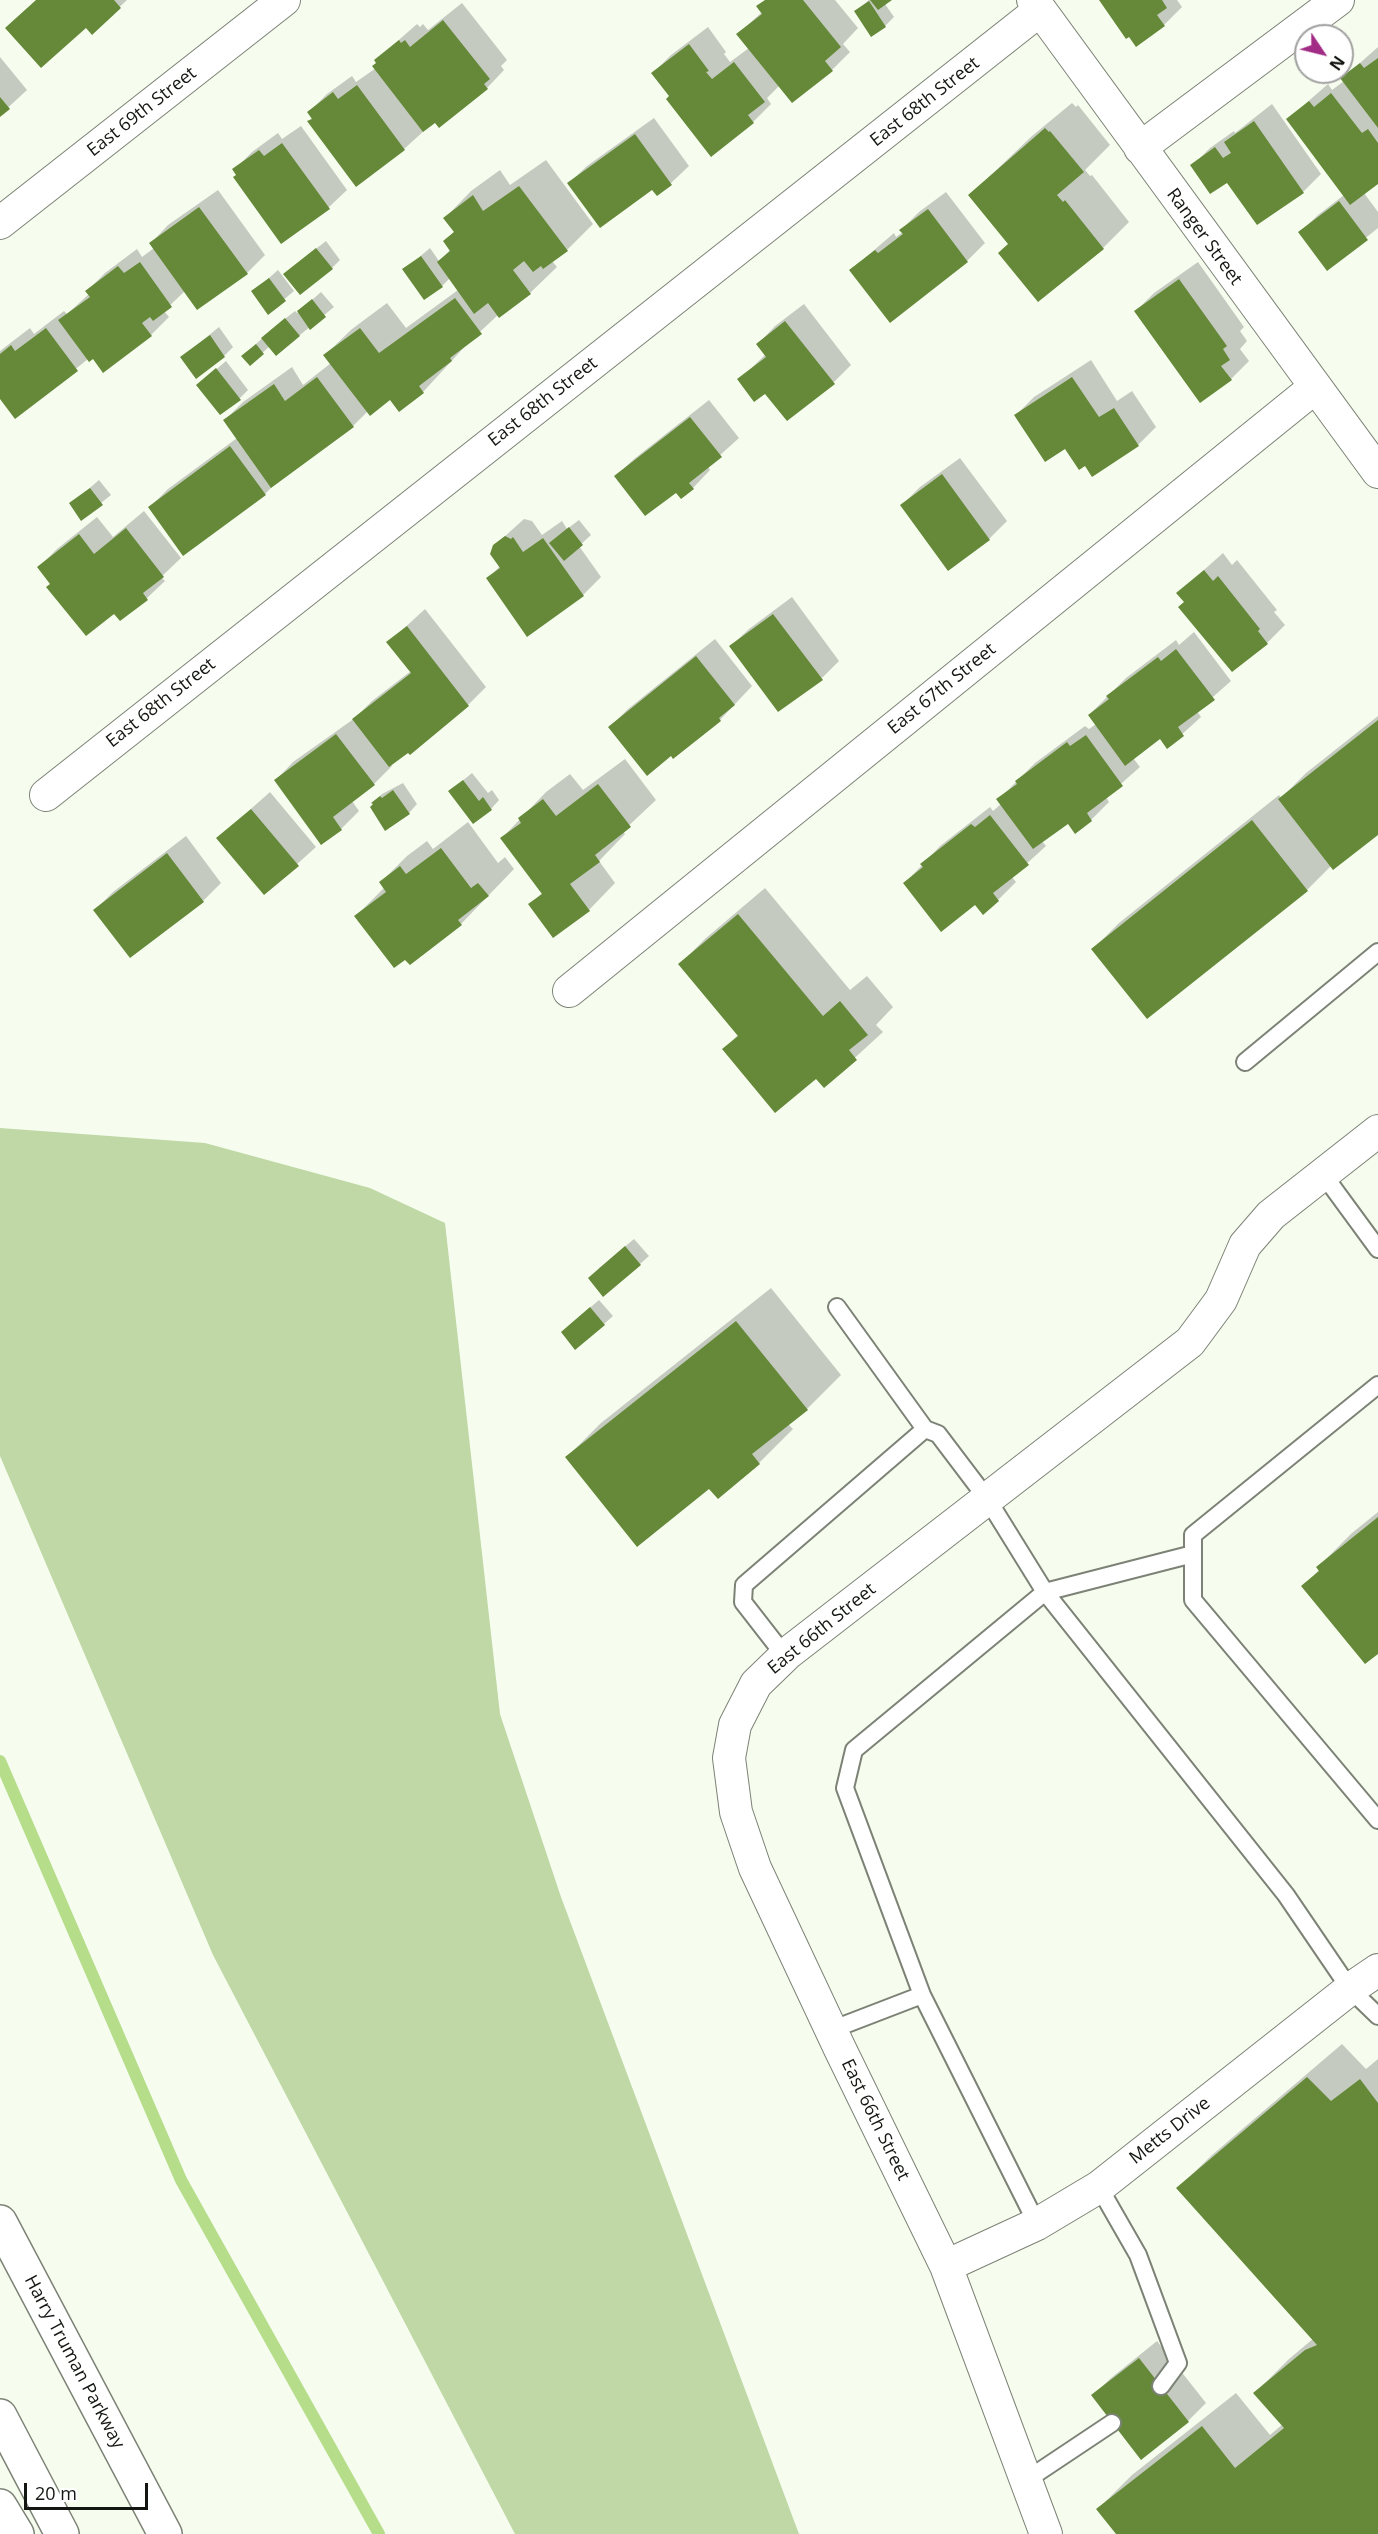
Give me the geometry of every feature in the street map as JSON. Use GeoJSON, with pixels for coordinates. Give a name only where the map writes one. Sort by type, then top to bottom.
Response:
{"type":"FeatureCollection","features":[{"type":"Feature","properties":{"kind":"highway","name":"Harry Truman Parkway"},"geometry":{"type":"LineString","coordinates":[[0,2222],[165,2534]]}},
{"type":"Feature","properties":{"kind":"highway"},"geometry":{"type":"LineString","coordinates":[[0,2416],[62,2534]]}},
{"type":"Feature","properties":{"kind":"highway"},"geometry":{"type":"LineString","coordinates":[[0,2506],[17,2534]]}},
{"type":"Feature","properties":{"kind":"street","name":"East 69th Street"},"geometry":{"type":"LineString","coordinates":[[0,223],[284,0]]}},
{"type":"Feature","properties":{"kind":"street"},"geometry":{"type":"LineString","coordinates":[[1140,148],[1338,0]]}},
{"type":"Feature","properties":{"kind":"street","name":"Ranger Street"},"geometry":{"type":"LineString","coordinates":[[1036,5],[1314,388],[1378,472]]}},
{"type":"Feature","properties":{"kind":"street","name":"East 68th Street"},"geometry":{"type":"LineString","coordinates":[[46,795],[1036,5]]}},
{"type":"Feature","properties":{"kind":"street","name":"East 67th Street"},"geometry":{"type":"LineString","coordinates":[[569,991],[1314,388]]}},
{"type":"Feature","properties":{"kind":"street","name":"East 66th Street"},"geometry":{"type":"LineString","coordinates":[[1046,2534],[946,2266],[755,1868],[736,1812],[729,1758],[735,1725],[756,1684],[785,1656],[1190,1342],[1221,1300],[1245,1245],[1271,1215],[1378,1131]]}},
{"type":"Feature","properties":{"kind":"street","name":"Metts Drive"},"geometry":{"type":"LineString","coordinates":[[946,2266],[1037,2224],[1099,2187],[1350,1989],[1378,1970]]}},
{"type":"Feature","properties":{"kind":"lane"},"geometry":{"type":"LineString","coordinates":[[1245,1062],[1378,952]]}},
{"type":"Feature","properties":{"kind":"lane"},"geometry":{"type":"LineString","coordinates":[[1323,1174],[1378,1249]]}},
{"type":"Feature","properties":{"kind":"lane"},"geometry":{"type":"LineString","coordinates":[[837,1307],[925,1429],[938,1434],[988,1500],[1045,1593],[1286,1895],[1350,1989],[1378,2016]]}},
{"type":"Feature","properties":{"kind":"lane"},"geometry":{"type":"LineString","coordinates":[[1378,1385],[1193,1535],[1193,1600],[1378,1820]]}},
{"type":"Feature","properties":{"kind":"lane"},"geometry":{"type":"LineString","coordinates":[[785,1656],[743,1602],[744,1585],[925,1429]]}},
{"type":"Feature","properties":{"kind":"lane"},"geometry":{"type":"LineString","coordinates":[[1037,2224],[922,1995],[845,1788],[854,1750],[1045,1593],[1193,1554]]}},
{"type":"Feature","properties":{"kind":"lane"},"geometry":{"type":"LineString","coordinates":[[831,2030],[922,1995]]}},
{"type":"Feature","properties":{"kind":"lane"},"geometry":{"type":"LineString","coordinates":[[1099,2187],[1138,2255],[1178,2363],[1161,2386]]}},
{"type":"Feature","properties":{"kind":"lane"},"geometry":{"type":"LineString","coordinates":[[1025,2481],[1112,2423]]}},
{"type":"Feature","properties":{"kind":"green space"},"geometry":{"type":"Polygon","coordinates":[[[0,1128],[205,1143],[370,1188],[445,1223],[500,1714],[561,1897],[799,2534],[515,2534],[213,1955],[0,1456],[0,1128]]]}},
{"type":"Feature","properties":{"kind":"building"},"geometry":{"type":"Polygon","coordinates":[[[36,0],[114,0],[121,8],[92,35],[86,28],[41,68],[5,28],[36,0]]]}},
{"type":"Feature","properties":{"kind":"building"},"geometry":{"type":"Polygon","coordinates":[[[765,0],[803,0],[841,47],[825,61],[833,71],[792,103],[736,34],[762,14],[756,6],[765,0]]]}},
{"type":"Feature","properties":{"kind":"building"},"geometry":{"type":"Polygon","coordinates":[[[870,0],[892,0],[878,10],[870,0]]]}},
{"type":"Feature","properties":{"kind":"building"},"geometry":{"type":"Polygon","coordinates":[[[1099,0],[1162,0],[1167,8],[1157,15],[1165,26],[1136,47],[1129,37],[1126,39],[1099,0]]]}},
{"type":"Feature","properties":{"kind":"building"},"geometry":{"type":"Polygon","coordinates":[[[869,1],[886,27],[871,37],[854,11],[869,1]]]}},
{"type":"Feature","properties":{"kind":"building"},"geometry":{"type":"Polygon","coordinates":[[[443,20],[490,79],[484,84],[488,89],[439,128],[435,123],[423,132],[372,66],[376,63],[374,60],[399,40],[401,43],[405,40],[410,47],[443,20]]]}},
{"type":"Feature","properties":{"kind":"building"},"geometry":{"type":"Polygon","coordinates":[[[689,44],[709,71],[706,72],[712,79],[734,62],[765,102],[748,115],[754,123],[711,157],[666,99],[669,96],[651,73],[689,44]]]}},
{"type":"Feature","properties":{"kind":"building"},"geometry":{"type":"Polygon","coordinates":[[[1378,58],[1378,128],[1345,84],[1354,84],[1354,68],[1360,63],[1364,68],[1378,58]]]}},
{"type":"Feature","properties":{"kind":"building"},"geometry":{"type":"Polygon","coordinates":[[[357,85],[405,150],[356,187],[307,121],[312,119],[307,112],[333,92],[338,99],[357,85]]]}},
{"type":"Feature","properties":{"kind":"building"},"geometry":{"type":"Polygon","coordinates":[[[1331,93],[1362,133],[1368,129],[1378,143],[1378,184],[1350,205],[1286,119],[1309,101],[1314,107],[1331,93]]]}},
{"type":"Feature","properties":{"kind":"building"},"geometry":{"type":"Polygon","coordinates":[[[0,97],[10,109],[0,117],[0,97]]]}},
{"type":"Feature","properties":{"kind":"building"},"geometry":{"type":"Polygon","coordinates":[[[1254,121],[1304,193],[1257,225],[1227,183],[1210,194],[1190,165],[1215,147],[1223,158],[1231,153],[1224,142],[1254,121]]]}},
{"type":"Feature","properties":{"kind":"building"},"geometry":{"type":"Polygon","coordinates":[[[1045,128],[1084,172],[1057,195],[1063,202],[1065,200],[1104,249],[1038,302],[998,253],[1008,244],[968,195],[1045,128]]]}},
{"type":"Feature","properties":{"kind":"building"},"geometry":{"type":"Polygon","coordinates":[[[635,134],[672,185],[657,196],[652,190],[600,228],[567,183],[635,134]]]}},
{"type":"Feature","properties":{"kind":"building"},"geometry":{"type":"Polygon","coordinates":[[[282,143],[330,209],[281,244],[233,177],[236,175],[232,169],[259,150],[264,156],[282,143]]]}},
{"type":"Feature","properties":{"kind":"building"},"geometry":{"type":"Polygon","coordinates":[[[519,186],[568,251],[543,269],[541,266],[533,272],[524,261],[513,270],[531,294],[499,318],[488,303],[474,314],[437,262],[450,251],[443,241],[454,232],[443,218],[473,195],[483,211],[519,186]]]}},
{"type":"Feature","properties":{"kind":"building"},"geometry":{"type":"Polygon","coordinates":[[[1339,201],[1368,240],[1327,271],[1298,232],[1339,201]]]}},
{"type":"Feature","properties":{"kind":"building"},"geometry":{"type":"Polygon","coordinates":[[[199,207],[248,274],[197,310],[149,243],[199,207]]]}},
{"type":"Feature","properties":{"kind":"building"},"geometry":{"type":"Polygon","coordinates":[[[928,209],[968,262],[890,323],[849,270],[875,250],[878,253],[903,234],[899,230],[928,209]]]}},
{"type":"Feature","properties":{"kind":"building"},"geometry":{"type":"Polygon","coordinates":[[[316,248],[333,269],[300,295],[283,274],[316,248]]]}},
{"type":"Feature","properties":{"kind":"building"},"geometry":{"type":"Polygon","coordinates":[[[421,256],[443,287],[424,300],[402,269],[421,256]]]}},
{"type":"Feature","properties":{"kind":"building"},"geometry":{"type":"Polygon","coordinates":[[[140,262],[172,307],[153,321],[150,317],[142,323],[152,336],[103,373],[93,359],[89,362],[58,320],[90,297],[85,291],[118,266],[124,273],[140,262]]]}},
{"type":"Feature","properties":{"kind":"building"},"geometry":{"type":"Polygon","coordinates":[[[269,278],[286,301],[268,315],[251,291],[269,278]]]}},
{"type":"Feature","properties":{"kind":"building"},"geometry":{"type":"Polygon","coordinates":[[[1179,279],[1227,346],[1223,349],[1230,360],[1221,366],[1232,380],[1200,403],[1134,311],[1179,279]]]}},
{"type":"Feature","properties":{"kind":"building"},"geometry":{"type":"Polygon","coordinates":[[[455,298],[482,334],[450,358],[452,361],[419,386],[424,393],[399,412],[390,400],[370,416],[323,355],[360,328],[379,353],[455,298]]]}},
{"type":"Feature","properties":{"kind":"building"},"geometry":{"type":"Polygon","coordinates":[[[312,299],[326,317],[310,330],[297,311],[312,299]]]}},
{"type":"Feature","properties":{"kind":"building"},"geometry":{"type":"Polygon","coordinates":[[[285,318],[300,336],[276,356],[261,338],[285,318]]]}},
{"type":"Feature","properties":{"kind":"building"},"geometry":{"type":"Polygon","coordinates":[[[785,321],[835,384],[787,421],[765,394],[754,402],[737,379],[766,357],[756,344],[785,321]]]}},
{"type":"Feature","properties":{"kind":"building"},"geometry":{"type":"Polygon","coordinates":[[[46,328],[78,371],[15,419],[0,399],[0,354],[11,345],[15,351],[46,328]]]}},
{"type":"Feature","properties":{"kind":"building"},"geometry":{"type":"Polygon","coordinates":[[[210,335],[225,357],[196,379],[180,357],[210,335]]]}},
{"type":"Feature","properties":{"kind":"building"},"geometry":{"type":"Polygon","coordinates":[[[256,344],[264,354],[250,366],[241,356],[256,344]]]}},
{"type":"Feature","properties":{"kind":"building"},"geometry":{"type":"Polygon","coordinates":[[[216,368],[241,400],[220,415],[196,385],[216,368]]]}},
{"type":"Feature","properties":{"kind":"building"},"geometry":{"type":"Polygon","coordinates":[[[317,377],[354,427],[271,488],[223,420],[274,384],[285,401],[317,377]]]}},
{"type":"Feature","properties":{"kind":"building"},"geometry":{"type":"Polygon","coordinates":[[[1072,377],[1099,417],[1114,408],[1139,446],[1092,477],[1085,466],[1079,470],[1065,449],[1045,462],[1014,415],[1072,377]]]}},
{"type":"Feature","properties":{"kind":"building"},"geometry":{"type":"Polygon","coordinates":[[[690,417],[722,457],[689,483],[694,489],[681,499],[676,493],[645,516],[614,476],[690,417]]]}},
{"type":"Feature","properties":{"kind":"building"},"geometry":{"type":"Polygon","coordinates":[[[230,446],[266,495],[183,556],[148,507],[230,446]]]}},
{"type":"Feature","properties":{"kind":"building"},"geometry":{"type":"Polygon","coordinates":[[[942,474],[990,540],[948,571],[900,505],[942,474]]]}},
{"type":"Feature","properties":{"kind":"building"},"geometry":{"type":"Polygon","coordinates":[[[90,488],[103,505],[81,521],[69,503],[90,488]]]}},
{"type":"Feature","properties":{"kind":"building"},"geometry":{"type":"Polygon","coordinates":[[[569,527],[583,545],[564,561],[549,543],[569,527]]]}},
{"type":"Feature","properties":{"kind":"building"},"geometry":{"type":"Polygon","coordinates":[[[126,528],[164,577],[143,593],[148,600],[120,621],[114,614],[86,636],[46,587],[50,584],[37,567],[79,534],[94,554],[126,528]]]}},
{"type":"Feature","properties":{"kind":"building"},"geometry":{"type":"Polygon","coordinates":[[[505,536],[511,539],[513,537],[523,552],[543,538],[584,596],[527,637],[486,578],[500,568],[490,554],[493,545],[505,536]]]}},
{"type":"Feature","properties":{"kind":"building"},"geometry":{"type":"Polygon","coordinates":[[[1204,570],[1213,581],[1218,576],[1260,629],[1258,631],[1268,644],[1232,672],[1178,607],[1184,602],[1176,593],[1204,570]]]}},
{"type":"Feature","properties":{"kind":"building"},"geometry":{"type":"Polygon","coordinates":[[[773,614],[823,680],[778,712],[729,646],[773,614]]]}},
{"type":"Feature","properties":{"kind":"building"},"geometry":{"type":"Polygon","coordinates":[[[407,626],[469,706],[410,755],[408,753],[389,767],[352,719],[411,673],[386,642],[407,626]]]}},
{"type":"Feature","properties":{"kind":"building"},"geometry":{"type":"Polygon","coordinates":[[[1176,649],[1215,700],[1178,727],[1184,736],[1167,749],[1160,739],[1125,766],[1088,715],[1109,699],[1106,696],[1158,657],[1161,661],[1176,649]]]}},
{"type":"Feature","properties":{"kind":"building"},"geometry":{"type":"Polygon","coordinates":[[[696,656],[735,705],[719,718],[721,721],[673,759],[671,756],[647,776],[608,727],[696,656]]]}},
{"type":"Feature","properties":{"kind":"building"},"geometry":{"type":"Polygon","coordinates":[[[1378,720],[1378,835],[1333,870],[1278,799],[1378,720]]]}},
{"type":"Feature","properties":{"kind":"building"},"geometry":{"type":"Polygon","coordinates":[[[336,734],[375,785],[333,817],[342,830],[321,845],[274,780],[336,734]]]}},
{"type":"Feature","properties":{"kind":"building"},"geometry":{"type":"Polygon","coordinates":[[[1086,735],[1123,786],[1087,813],[1092,821],[1075,834],[1068,824],[1033,849],[996,799],[1017,784],[1015,781],[1067,742],[1070,746],[1086,735]]]}},
{"type":"Feature","properties":{"kind":"building"},"geometry":{"type":"Polygon","coordinates":[[[463,780],[479,801],[483,797],[492,810],[473,824],[448,791],[463,780]]]}},
{"type":"Feature","properties":{"kind":"building"},"geometry":{"type":"Polygon","coordinates":[[[598,784],[631,827],[595,855],[600,862],[570,884],[590,911],[553,938],[528,904],[542,894],[500,838],[521,823],[518,818],[543,799],[556,816],[598,784]]]}},
{"type":"Feature","properties":{"kind":"building"},"geometry":{"type":"Polygon","coordinates":[[[393,790],[410,814],[385,831],[370,807],[373,804],[371,803],[380,796],[382,798],[393,790]]]}},
{"type":"Feature","properties":{"kind":"building"},"geometry":{"type":"Polygon","coordinates":[[[251,809],[299,866],[264,895],[216,838],[251,809]]]}},
{"type":"Feature","properties":{"kind":"building"},"geometry":{"type":"Polygon","coordinates":[[[990,815],[1029,865],[993,893],[999,901],[983,915],[975,905],[941,932],[903,883],[923,867],[920,864],[971,824],[975,827],[990,815]]]}},
{"type":"Feature","properties":{"kind":"building"},"geometry":{"type":"Polygon","coordinates":[[[1252,820],[1308,891],[1147,1019],[1091,949],[1252,820]]]}},
{"type":"Feature","properties":{"kind":"building"},"geometry":{"type":"Polygon","coordinates":[[[441,848],[471,888],[478,883],[489,896],[458,920],[462,925],[410,965],[405,960],[394,968],[354,916],[386,892],[379,882],[400,866],[406,874],[441,848]]]}},
{"type":"Feature","properties":{"kind":"building"},"geometry":{"type":"Polygon","coordinates":[[[167,853],[204,902],[130,958],[93,910],[167,853]]]}},
{"type":"Feature","properties":{"kind":"building"},"geometry":{"type":"Polygon","coordinates":[[[738,914],[823,1016],[840,1001],[868,1035],[849,1050],[857,1060],[824,1088],[816,1079],[775,1113],[722,1049],[738,1036],[678,964],[738,914]]]}},
{"type":"Feature","properties":{"kind":"building"},"geometry":{"type":"Polygon","coordinates":[[[625,1246],[641,1265],[603,1297],[588,1278],[625,1246]]]}},
{"type":"Feature","properties":{"kind":"building"},"geometry":{"type":"Polygon","coordinates":[[[590,1307],[605,1325],[575,1350],[561,1332],[590,1307]]]}},
{"type":"Feature","properties":{"kind":"building"},"geometry":{"type":"Polygon","coordinates":[[[736,1321],[808,1410],[752,1454],[760,1464],[718,1499],[709,1489],[637,1547],[565,1457],[736,1321]]]}},
{"type":"Feature","properties":{"kind":"building"},"geometry":{"type":"Polygon","coordinates":[[[1378,1517],[1378,1654],[1365,1664],[1301,1586],[1319,1571],[1316,1567],[1378,1517]]]}},
{"type":"Feature","properties":{"kind":"building"},"geometry":{"type":"Polygon","coordinates":[[[1307,2077],[1331,2101],[1360,2079],[1378,2103],[1378,2534],[1116,2534],[1096,2509],[1202,2426],[1235,2468],[1284,2428],[1253,2393],[1305,2350],[1317,2345],[1176,2188],[1307,2077]]]}},
{"type":"Feature","properties":{"kind":"building"},"geometry":{"type":"Polygon","coordinates":[[[1139,2358],[1189,2422],[1141,2460],[1091,2395],[1139,2358]]]}},
{"type":"Feature","properties":{"kind":"waterway"},"geometry":{"type":"LineString","coordinates":[[0,1761],[181,2180],[379,2534]]}}]}
